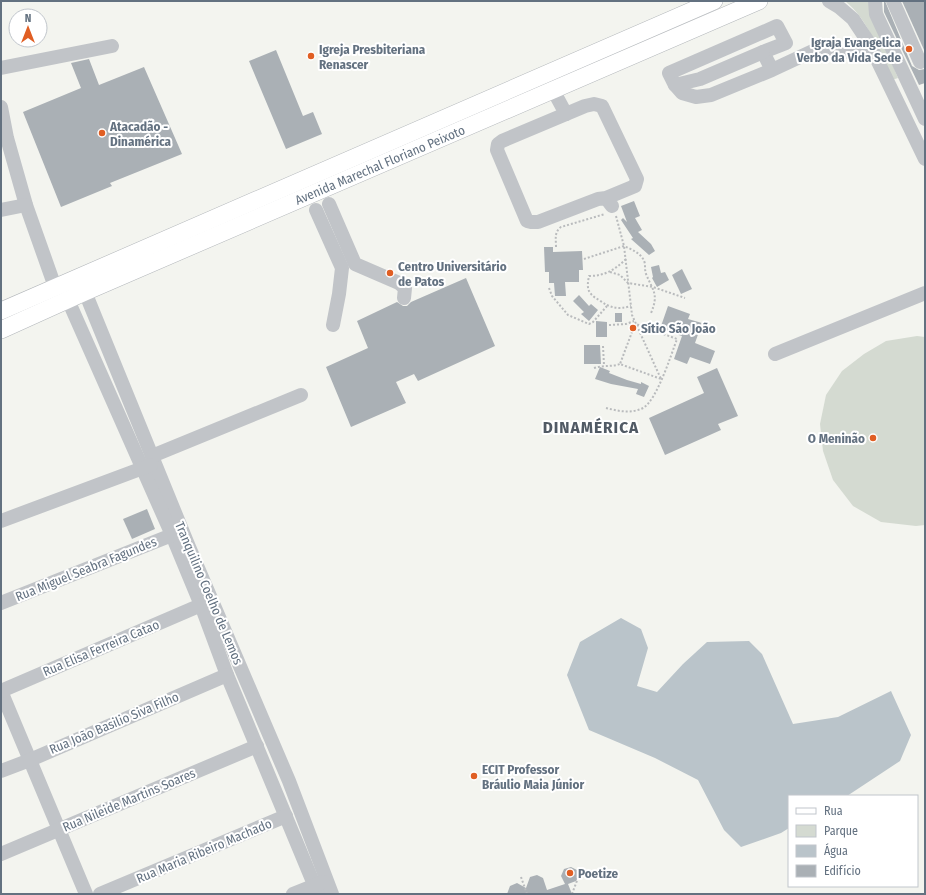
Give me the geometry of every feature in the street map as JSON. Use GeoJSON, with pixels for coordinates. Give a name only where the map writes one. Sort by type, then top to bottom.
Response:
{"type":"FeatureCollection","features":[{"type":"Feature","properties":{"kind":"main road","name":"Avenida Marechal Floriano Peixoto"},"geometry":{"type":"LineString","coordinates":[[1,311],[714,1]]}},
{"type":"Feature","properties":{"kind":"main road","name":"Avenida Marechal Floriano Peixoto"},"geometry":{"type":"LineString","coordinates":[[1,330],[85,292],[759,1]]}},
{"type":"Feature","properties":{"kind":"street"},"geometry":{"type":"LineString","coordinates":[[829,1],[853,19],[869,43],[925,159]]}},
{"type":"Feature","properties":{"kind":"street"},"geometry":{"type":"LineString","coordinates":[[875,1],[876,14],[921,98],[925,119]]}},
{"type":"Feature","properties":{"kind":"street"},"geometry":{"type":"LineString","coordinates":[[892,1],[920,62]]}},
{"type":"Feature","properties":{"kind":"street"},"geometry":{"type":"LineString","coordinates":[[675,85],[700,79],[786,43],[777,26],[669,73],[675,85],[682,93],[696,97],[711,95],[772,70],[817,49],[840,53],[869,43]]}},
{"type":"Feature","properties":{"kind":"street"},"geometry":{"type":"LineString","coordinates":[[1,68],[112,46]]}},
{"type":"Feature","properties":{"kind":"street"},"geometry":{"type":"LineString","coordinates":[[763,52],[772,70]]}},
{"type":"Feature","properties":{"kind":"street"},"geometry":{"type":"LineString","coordinates":[[553,90],[566,114]]}},
{"type":"Feature","properties":{"kind":"street"},"geometry":{"type":"LineString","coordinates":[[900,108],[921,98]]}},
{"type":"Feature","properties":{"kind":"street"},"geometry":{"type":"LineString","coordinates":[[594,104],[602,106],[637,180],[635,186],[611,210],[598,199],[538,222],[527,221],[497,150],[498,144],[586,106],[594,104]]}},
{"type":"Feature","properties":{"kind":"street"},"geometry":{"type":"LineString","coordinates":[[1,107],[4,138],[55,287]]}},
{"type":"Feature","properties":{"kind":"street"},"geometry":{"type":"LineString","coordinates":[[329,204],[355,264],[399,283],[405,288],[404,298]]}},
{"type":"Feature","properties":{"kind":"street"},"geometry":{"type":"LineString","coordinates":[[1,210],[26,205]]}},
{"type":"Feature","properties":{"kind":"street"},"geometry":{"type":"LineString","coordinates":[[316,210],[342,268],[333,325]]}},
{"type":"Feature","properties":{"kind":"street","name":"Tranquilino Coelho de Lemos"},"geometry":{"type":"LineString","coordinates":[[85,292],[184,549],[289,781],[320,887]]}},
{"type":"Feature","properties":{"kind":"street"},"geometry":{"type":"LineString","coordinates":[[775,354],[925,293]]}},
{"type":"Feature","properties":{"kind":"street","name":"Tranquilino Coelho de Lemos"},"geometry":{"type":"LineString","coordinates":[[68,300],[150,462],[172,535],[184,549],[201,605],[227,675],[286,816],[320,887],[332,894]]}},
{"type":"Feature","properties":{"kind":"street"},"geometry":{"type":"LineString","coordinates":[[1,521],[150,462],[301,395]]}},
{"type":"Feature","properties":{"kind":"street","name":"Rua Miguel Seabra Fagundes"},"geometry":{"type":"LineString","coordinates":[[1,603],[172,535]]}},
{"type":"Feature","properties":{"kind":"street","name":"Rua Elisa Ferreira Catao"},"geometry":{"type":"LineString","coordinates":[[1,691],[201,605]]}},
{"type":"Feature","properties":{"kind":"street","name":"Rua João Basilio Siva Filho"},"geometry":{"type":"LineString","coordinates":[[1,771],[30,760],[227,675]]}},
{"type":"Feature","properties":{"kind":"street"},"geometry":{"type":"LineString","coordinates":[[1,691],[86,894]]}},
{"type":"Feature","properties":{"kind":"street","name":"Rua Nileide Martins Soares"},"geometry":{"type":"LineString","coordinates":[[1,854],[257,746]]}},
{"type":"Feature","properties":{"kind":"street","name":"Rua Maria Ribeiro Machado"},"geometry":{"type":"LineString","coordinates":[[100,894],[286,816]]}},
{"type":"Feature","properties":{"kind":"street"},"geometry":{"type":"LineString","coordinates":[[293,894],[320,887]]}},
{"type":"Feature","properties":{"kind":"path"},"geometry":{"type":"LineString","coordinates":[[556,248],[556,230],[611,210],[624,246],[631,306],[635,322],[661,379]]}},
{"type":"Feature","properties":{"kind":"path"},"geometry":{"type":"LineString","coordinates":[[584,259],[624,246],[633,250],[641,257],[645,264],[646,273],[653,287],[655,300],[651,313]]}},
{"type":"Feature","properties":{"kind":"path"},"geometry":{"type":"LineString","coordinates":[[626,259],[610,272],[601,275],[589,276],[588,284],[589,291],[593,296],[607,306],[613,308],[631,306]]}},
{"type":"Feature","properties":{"kind":"path"},"geometry":{"type":"LineString","coordinates":[[610,272],[620,274],[628,283],[653,287],[685,298]]}},
{"type":"Feature","properties":{"kind":"path"},"geometry":{"type":"LineString","coordinates":[[549,288],[552,296],[568,315],[589,324],[593,322],[607,306]]}},
{"type":"Feature","properties":{"kind":"path"},"geometry":{"type":"LineString","coordinates":[[620,364],[635,322]]}},
{"type":"Feature","properties":{"kind":"path"},"geometry":{"type":"LineString","coordinates":[[606,408],[629,412],[644,407],[651,400],[677,339],[635,322],[626,324],[609,324]]}},
{"type":"Feature","properties":{"kind":"path"},"geometry":{"type":"LineString","coordinates":[[603,346],[604,365]]}},
{"type":"Feature","properties":{"kind":"path"},"geometry":{"type":"LineString","coordinates":[[594,368],[604,365],[615,366],[620,364],[661,379]]}},
{"type":"Feature","properties":{"kind":"path"},"geometry":{"type":"LineString","coordinates":[[521,877],[527,894]]}},
{"type":"Feature","properties":{"kind":"path"},"geometry":{"type":"LineString","coordinates":[[572,894],[578,878]]}},
{"type":"Feature","properties":{"kind":"green space"},"geometry":{"type":"Polygon","coordinates":[[[845,1],[868,1],[873,18],[898,78],[892,80],[867,27],[861,18],[845,1]]]}},
{"type":"Feature","properties":{"kind":"green space","name":"O Meninão"},"geometry":{"type":"Polygon","coordinates":[[[917,336],[925,337],[925,525],[916,526],[881,522],[853,506],[833,480],[823,451],[820,424],[826,395],[842,371],[864,354],[886,341],[917,336]]]}},
{"type":"Feature","properties":{"kind":"water"},"geometry":{"type":"Polygon","coordinates":[[[621,618],[641,629],[648,648],[637,686],[657,692],[683,664],[707,642],[749,641],[762,654],[793,724],[838,717],[891,691],[911,735],[900,761],[849,795],[788,795],[788,829],[781,833],[741,847],[724,830],[698,780],[655,758],[589,730],[567,675],[580,642],[621,618]]]}},
{"type":"Feature","properties":{"kind":"building"},"geometry":{"type":"Polygon","coordinates":[[[884,1],[912,66],[919,70],[925,69],[925,83],[919,85],[884,12],[884,1]]]}},
{"type":"Feature","properties":{"kind":"building"},"geometry":{"type":"Polygon","coordinates":[[[902,1],[925,1],[925,52],[902,1]]]}},
{"type":"Feature","properties":{"kind":"building"},"geometry":{"type":"Polygon","coordinates":[[[276,50],[303,116],[313,112],[322,134],[286,149],[249,61],[276,50]]]}},
{"type":"Feature","properties":{"kind":"building","name":"Atacadão - Dinamérica"},"geometry":{"type":"Polygon","coordinates":[[[89,59],[99,85],[144,67],[182,154],[110,183],[112,186],[61,207],[23,112],[81,88],[71,63],[89,59]]]}},
{"type":"Feature","properties":{"kind":"building"},"geometry":{"type":"Polygon","coordinates":[[[634,201],[640,216],[635,218],[642,230],[638,232],[651,244],[655,251],[649,255],[631,239],[633,238],[621,220],[623,218],[627,222],[621,206],[634,201]]]}},
{"type":"Feature","properties":{"kind":"building"},"geometry":{"type":"Polygon","coordinates":[[[544,247],[553,247],[553,252],[582,251],[583,270],[579,270],[579,282],[565,282],[566,296],[555,296],[554,283],[549,283],[549,272],[545,272],[544,247]]]}},
{"type":"Feature","properties":{"kind":"building"},"geometry":{"type":"Polygon","coordinates":[[[659,265],[661,273],[665,272],[669,280],[657,287],[652,278],[651,267],[659,265]]]}},
{"type":"Feature","properties":{"kind":"building"},"geometry":{"type":"Polygon","coordinates":[[[682,269],[692,289],[681,294],[672,275],[682,269]]]}},
{"type":"Feature","properties":{"kind":"building"},"geometry":{"type":"Polygon","coordinates":[[[466,278],[495,346],[418,381],[414,374],[396,382],[406,403],[351,427],[326,367],[368,348],[357,321],[397,302],[403,306],[407,306],[411,302],[466,278]]]}},
{"type":"Feature","properties":{"kind":"building"},"geometry":{"type":"Polygon","coordinates":[[[579,295],[589,306],[591,304],[598,310],[589,321],[581,314],[584,312],[573,301],[579,295]]]}},
{"type":"Feature","properties":{"kind":"building"},"geometry":{"type":"Polygon","coordinates":[[[668,306],[690,314],[688,319],[702,323],[695,343],[715,351],[710,364],[690,357],[687,364],[674,359],[682,336],[660,329],[668,306]]]}},
{"type":"Feature","properties":{"kind":"building"},"geometry":{"type":"Polygon","coordinates":[[[615,313],[622,313],[622,322],[615,322],[615,313]]]}},
{"type":"Feature","properties":{"kind":"building"},"geometry":{"type":"Polygon","coordinates":[[[596,321],[607,322],[607,337],[596,337],[596,321]]]}},
{"type":"Feature","properties":{"kind":"building"},"geometry":{"type":"Polygon","coordinates":[[[584,345],[600,345],[601,364],[584,364],[584,345]]]}},
{"type":"Feature","properties":{"kind":"building"},"geometry":{"type":"Polygon","coordinates":[[[600,367],[610,371],[609,373],[627,380],[641,384],[641,382],[649,386],[644,397],[636,394],[638,389],[611,384],[595,379],[600,367]]]}},
{"type":"Feature","properties":{"kind":"building"},"geometry":{"type":"Polygon","coordinates":[[[717,368],[738,416],[718,424],[721,430],[665,455],[649,418],[704,393],[697,377],[717,368]]]}},
{"type":"Feature","properties":{"kind":"building"},"geometry":{"type":"Polygon","coordinates":[[[147,509],[155,529],[132,539],[123,519],[147,509]]]}},
{"type":"Feature","properties":{"kind":"building"},"geometry":{"type":"Polygon","coordinates":[[[571,867],[577,870],[579,875],[576,881],[568,884],[572,894],[507,894],[510,886],[517,883],[526,888],[530,877],[537,875],[543,878],[547,890],[565,884],[561,876],[564,869],[571,867]]]}},
{"type":"Feature","properties":{"kind":"place","name":"Igraja Evangelica Verbo da Vida Sede"},"geometry":{"type":"Point","coordinates":[909,49]}},
{"type":"Feature","properties":{"kind":"place","name":"Igreja Presbiteriana Renascer"},"geometry":{"type":"Point","coordinates":[311,56]}},
{"type":"Feature","properties":{"kind":"place","name":"Atacadão - Dinamérica"},"geometry":{"type":"Point","coordinates":[102,133]}},
{"type":"Feature","properties":{"kind":"place","name":"Centro Universitário de Patos"},"geometry":{"type":"Point","coordinates":[390,273]}},
{"type":"Feature","properties":{"kind":"place","name":"Sítio São João"},"geometry":{"type":"Point","coordinates":[633,328]}},
{"type":"Feature","properties":{"kind":"place","name":"O Meninão"},"geometry":{"type":"Point","coordinates":[873,438]}},
{"type":"Feature","properties":{"kind":"place","name":"ECIT Professor Bráulio Maia Júnior"},"geometry":{"type":"Point","coordinates":[474,776]}},
{"type":"Feature","properties":{"kind":"place","name":"Poetize"},"geometry":{"type":"Point","coordinates":[570,873]}},
{"type":"Feature","properties":{"kind":"district","name":"DINAMÉRICA"},"geometry":{"type":"Point","coordinates":[591,427]}}]}
